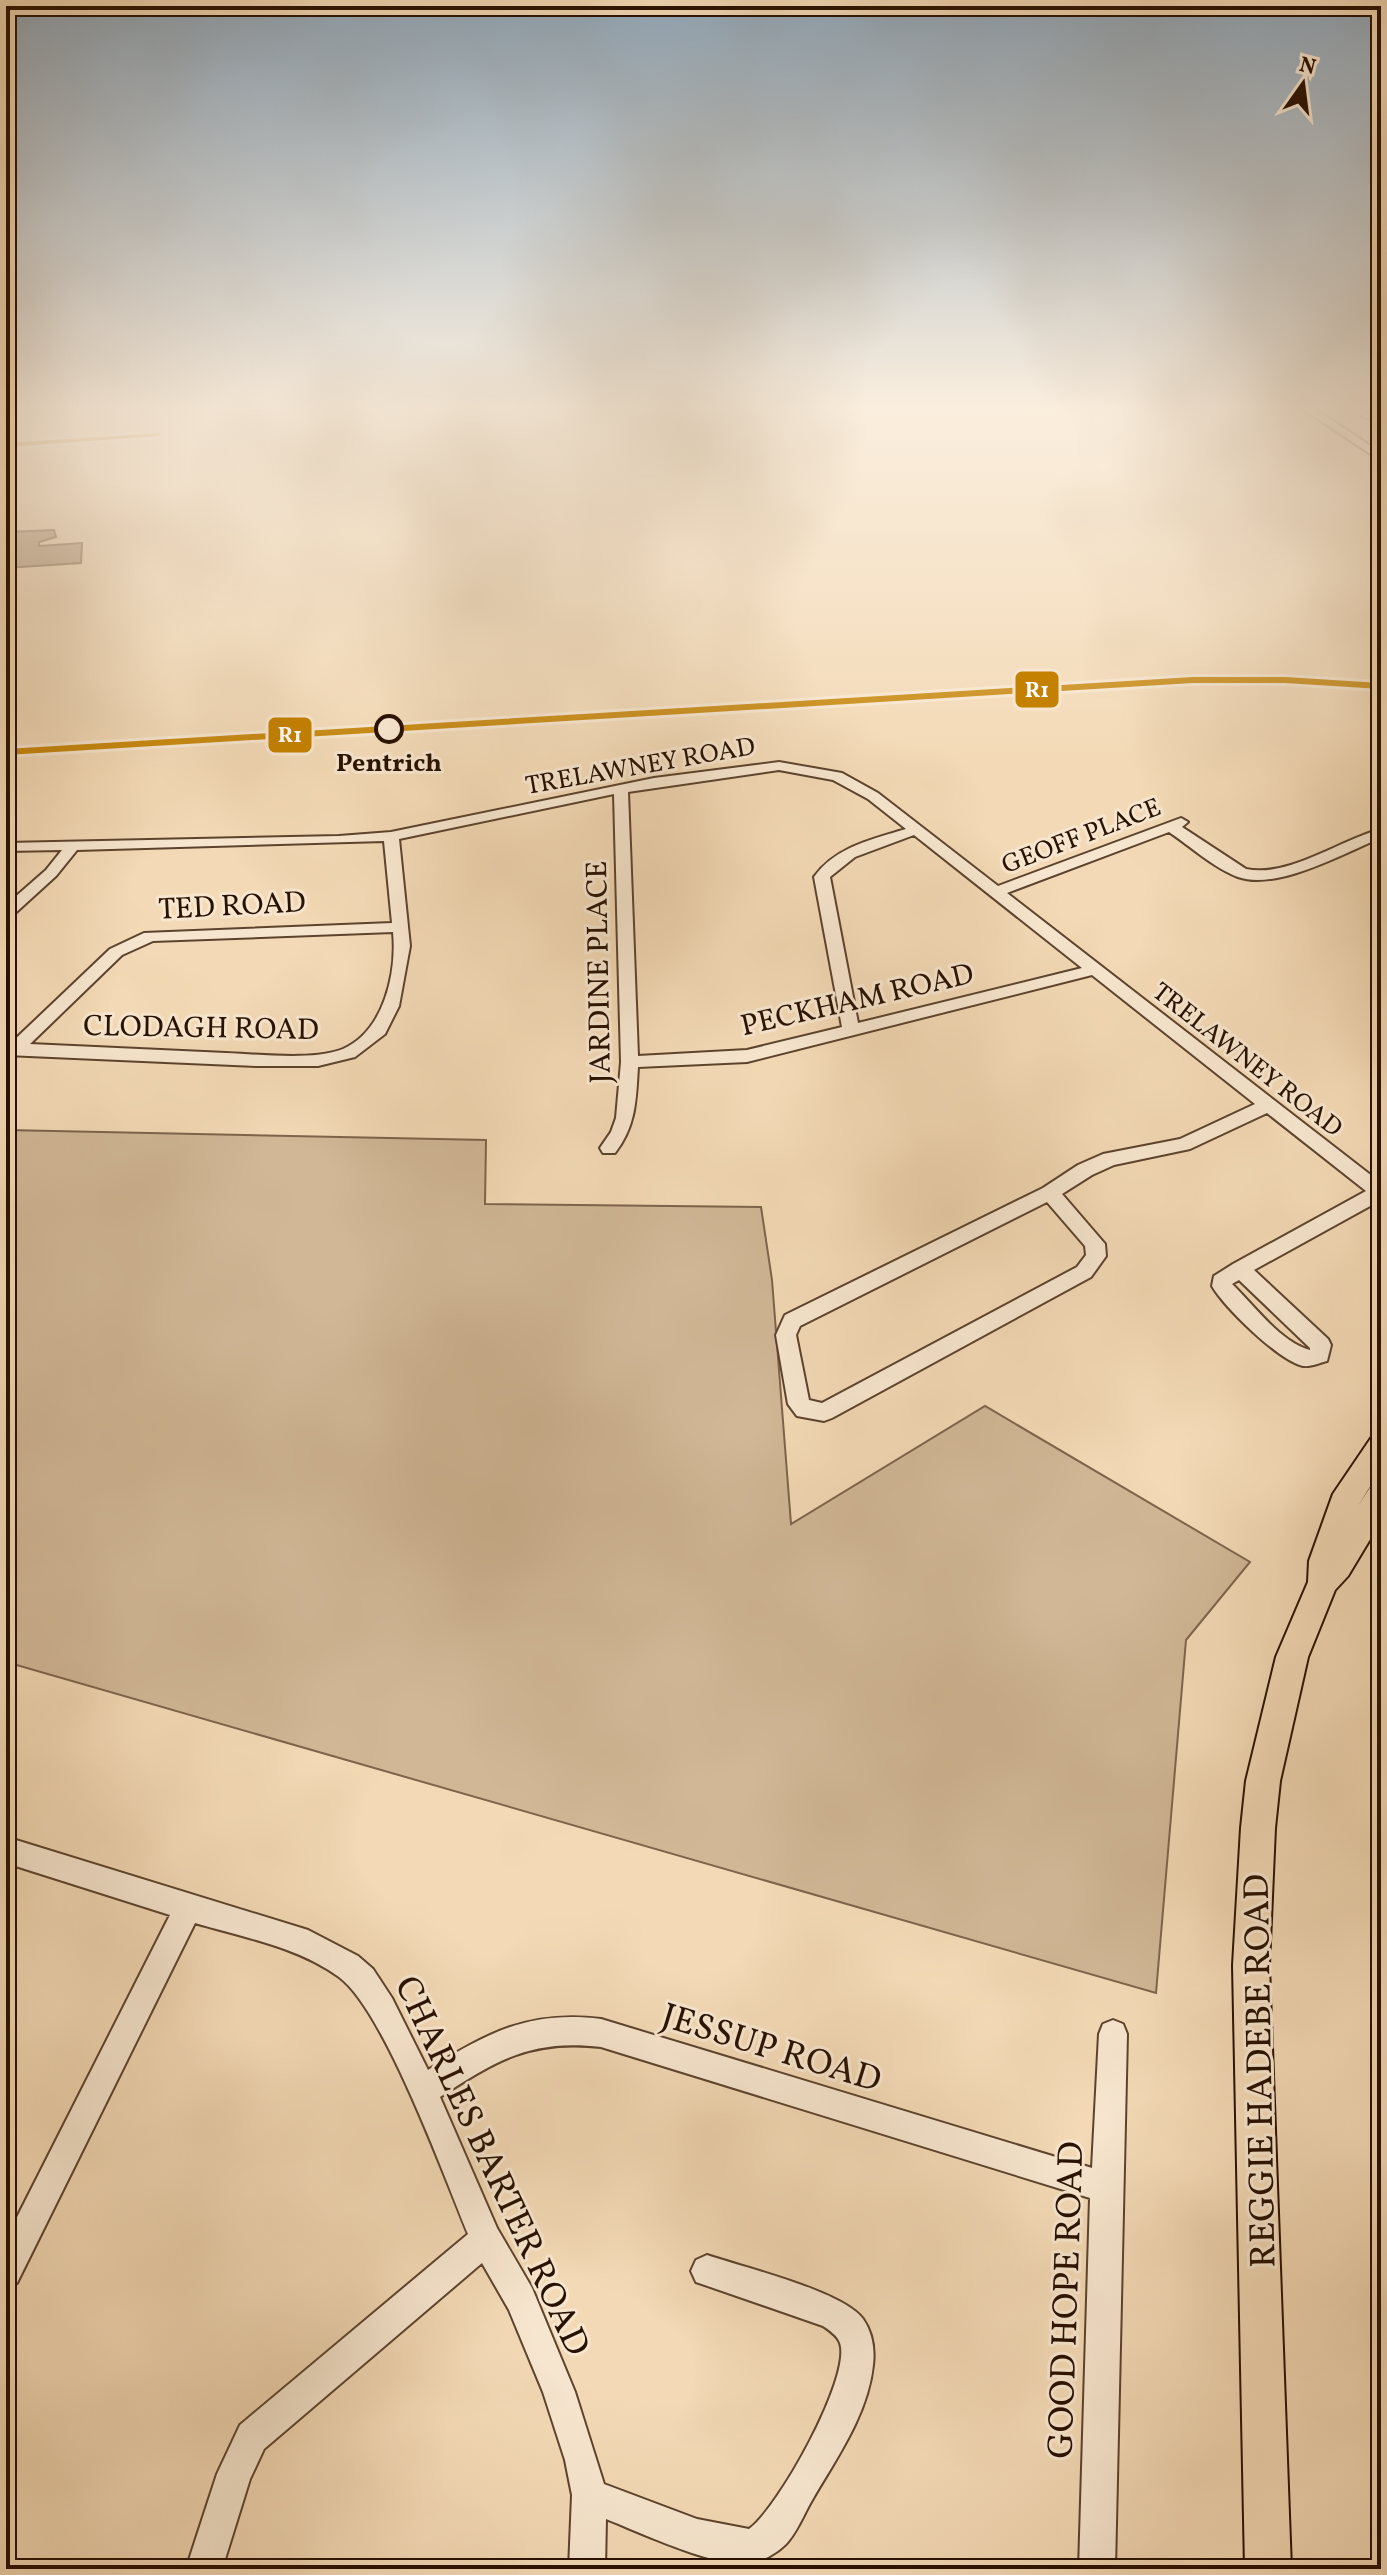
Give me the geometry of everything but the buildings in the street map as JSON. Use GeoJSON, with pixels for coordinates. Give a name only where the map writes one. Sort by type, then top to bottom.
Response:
{"type":"FeatureCollection","features":[{"type":"Feature","properties":{"kind":"main road","name":"REGGIE HADEBE ROAD"},"geometry":{"type":"LineString","coordinates":[[1268,2569],[1251,1965],[1263,1781],[1292,1657],[1323,1582],[1324,1561],[1348,1494],[1381,1446]]}},
{"type":"Feature","properties":{"kind":"main road","name":"REGGIE HADEBE ROAD"},"geometry":{"type":"LineString","coordinates":[[1323,1582],[1337,1567],[1381,1495]]}},
{"type":"Feature","properties":{"kind":"street","name":"TRELAWNEY ROAD"},"geometry":{"type":"LineString","coordinates":[[6,847],[391,836],[721,772],[795,767],[837,776],[853,783],[916,830],[1381,1192]]}},
{"type":"Feature","properties":{"kind":"street","name":"JARDINE PLACE"},"geometry":{"type":"LineString","coordinates":[[609,1148],[620,1134],[625,1118],[630,1062],[621,790]]}},
{"type":"Feature","properties":{"kind":"street","name":"GEOFF PLACE"},"geometry":{"type":"LineString","coordinates":[[997,892],[1177,824],[1241,873],[1256,876],[1284,872],[1381,833]]}},
{"type":"Feature","properties":{"kind":"street"},"geometry":{"type":"LineString","coordinates":[[851,1031],[822,877],[825,870],[841,858],[916,830]]}},
{"type":"Feature","properties":{"kind":"street","name":"CLODAGH ROAD"},"geometry":{"type":"LineString","coordinates":[[10,1050],[256,1060],[336,1057],[370,1039],[388,1018],[402,946],[391,836]]}},
{"type":"Feature","properties":{"kind":"street"},"geometry":{"type":"LineString","coordinates":[[6,913],[51,873],[72,847]]}},
{"type":"Feature","properties":{"kind":"street","name":"TED ROAD"},"geometry":{"type":"LineString","coordinates":[[10,1050],[116,952],[150,936],[399,927]]}},
{"type":"Feature","properties":{"kind":"street","name":"PECKHAM ROAD"},"geometry":{"type":"LineString","coordinates":[[630,1062],[747,1056],[1094,970]]}},
{"type":"Feature","properties":{"kind":"street"},"geometry":{"type":"LineString","coordinates":[[1050,1193],[1095,1244],[1096,1256],[1084,1272],[824,1412],[805,1410],[799,1404],[786,1335],[792,1321],[1050,1193],[1085,1170],[1110,1159],[1156,1153],[1193,1142],[1268,1105]]}},
{"type":"Feature","properties":{"kind":"street"},"geometry":{"type":"LineString","coordinates":[[1240,1269],[1321,1345],[1320,1355],[1310,1359],[1300,1356],[1222,1286],[1221,1281],[1240,1269],[1381,1192]]}},
{"type":"Feature","properties":{"kind":"street","name":"CHARLES BARTER ROAD"},"geometry":{"type":"LineString","coordinates":[[6,1850],[308,1944],[348,1966],[363,1979],[382,2008],[423,2091],[486,2239],[521,2299],[559,2392],[582,2460],[589,2495],[587,2569]]}},
{"type":"Feature","properties":{"kind":"street"},"geometry":{"type":"LineString","coordinates":[[6,2272],[188,1908]]}},
{"type":"Feature","properties":{"kind":"street","name":"JESSUP ROAD"},"geometry":{"type":"LineString","coordinates":[[423,2091],[483,2052],[530,2032],[569,2027],[601,2033],[1106,2188]]}},
{"type":"Feature","properties":{"kind":"street","name":"GOOD HOPE ROAD"},"geometry":{"type":"LineString","coordinates":[[1097,2569],[1113,2034]]}},
{"type":"Feature","properties":{"kind":"street"},"geometry":{"type":"LineString","coordinates":[[204,2569],[234,2474],[252,2437],[486,2239]]}},
{"type":"Feature","properties":{"kind":"street"},"geometry":{"type":"LineString","coordinates":[[589,2495],[723,2544],[736,2548],[752,2546],[776,2530],[833,2427],[850,2393],[858,2356],[855,2334],[832,2313],[707,2271]]}},
{"type":"Feature","properties":{"kind":"shaded area"},"geometry":{"type":"Polygon","coordinates":[[[54,530],[56,537],[39,542],[39,546],[82,543],[81,563],[6,568],[6,532],[54,530]]]}},
{"type":"Feature","properties":{"kind":"shaded area"},"geometry":{"type":"Polygon","coordinates":[[[6,1130],[486,1140],[485,1204],[761,1207],[772,1280],[791,1524],[985,1406],[1250,1562],[1186,1640],[1156,1993],[6,1662],[6,1130]]]}},
{"type":"Feature","properties":{"kind":"railway"},"geometry":{"type":"LineString","coordinates":[[6,752],[1193,680],[1285,680],[1381,686]]}},
{"type":"Feature","properties":{"kind":"transit line","name":"R1"},"geometry":{"type":"LineString","coordinates":[[6,752],[1193,680],[1285,680],[1381,686]]}},
{"type":"Feature","properties":{"kind":"place","name":"Pentrich"},"geometry":{"type":"Point","coordinates":[389,729]}}]}
